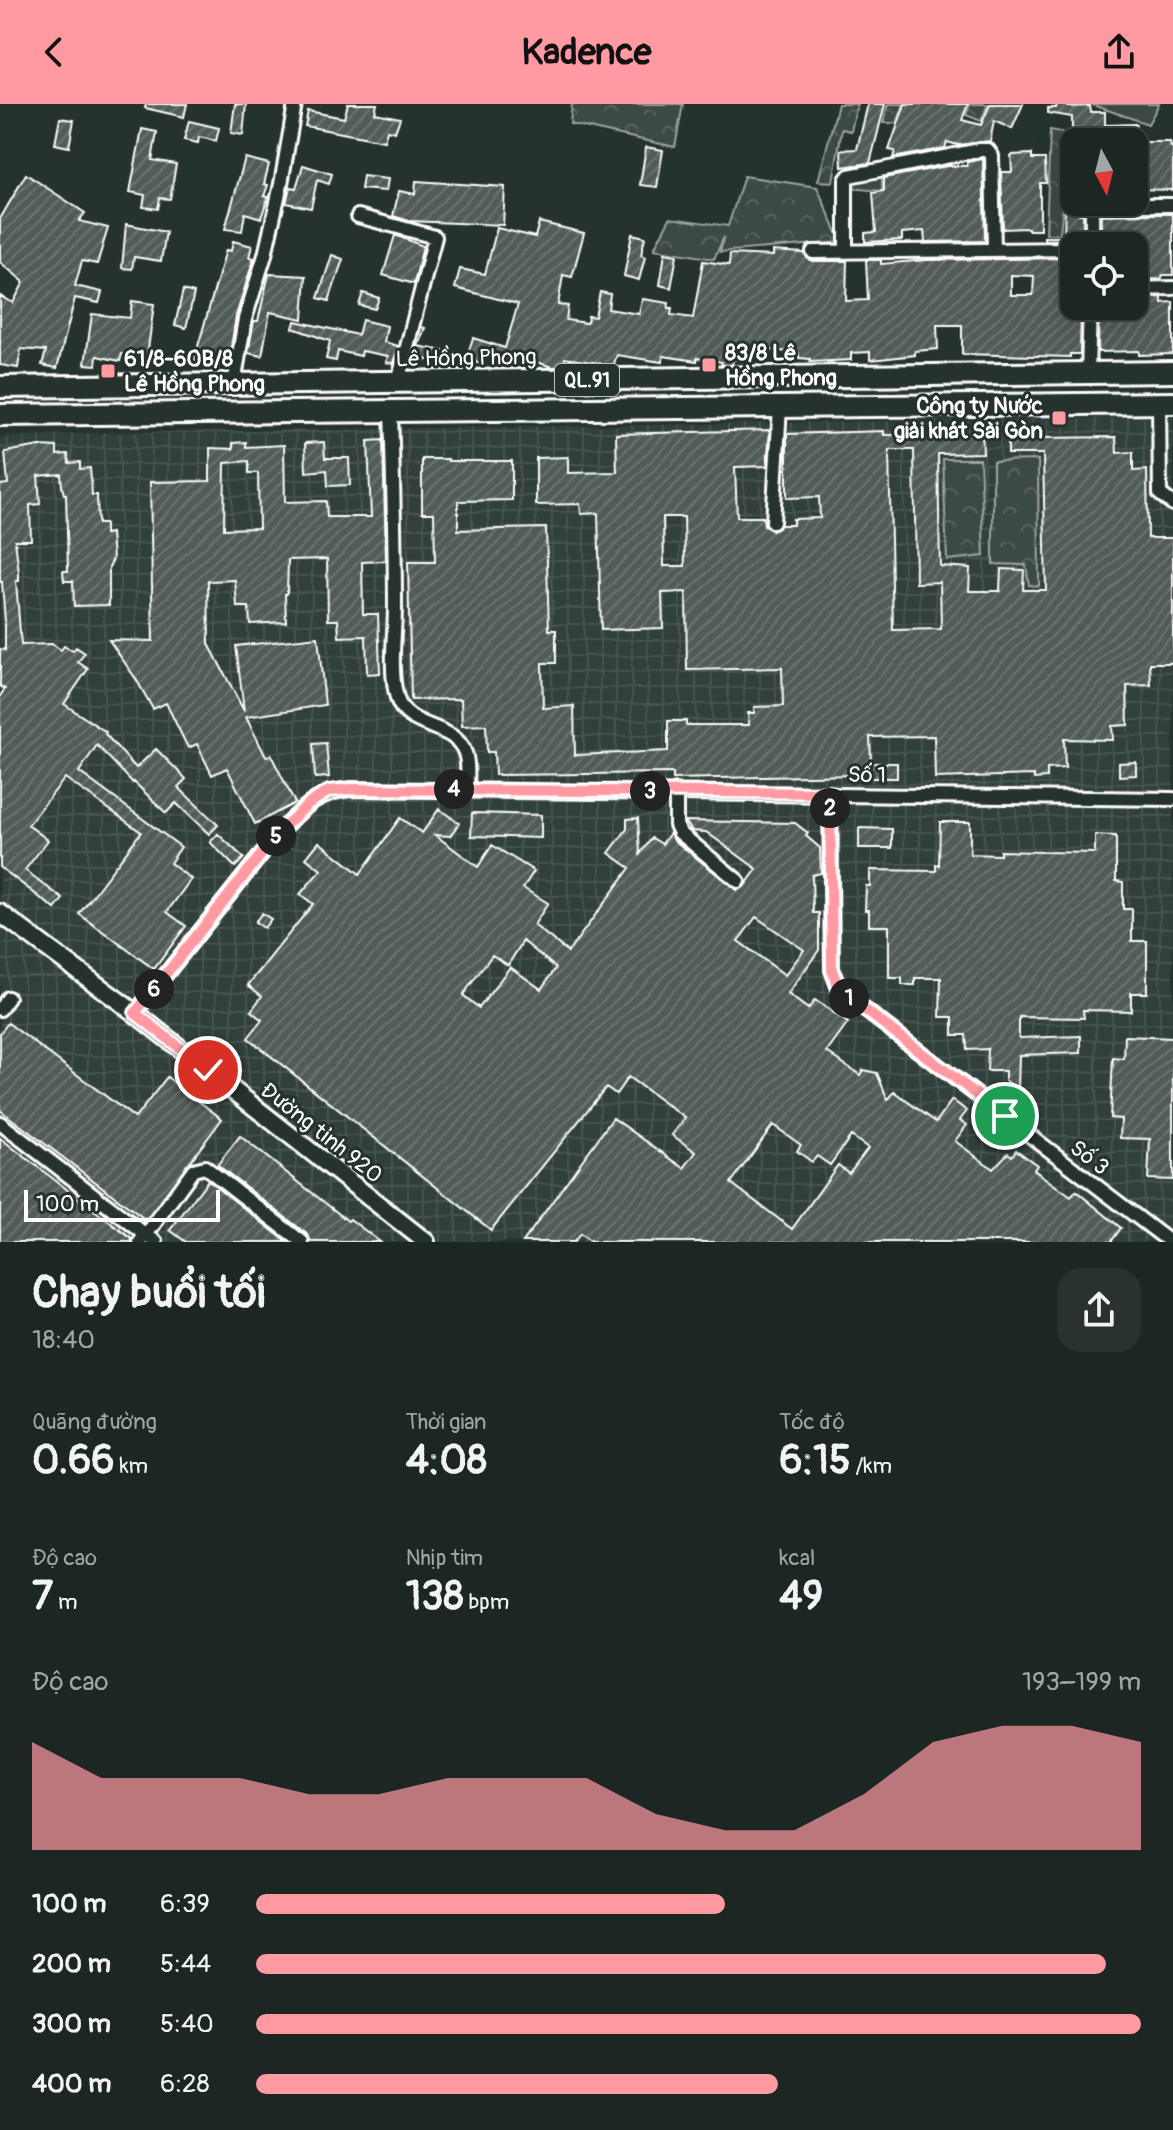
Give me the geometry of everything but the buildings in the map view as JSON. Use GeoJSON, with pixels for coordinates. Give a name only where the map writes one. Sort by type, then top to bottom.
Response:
{"type":"FeatureCollection","features":[{"type":"Feature","properties":{"kind":"highway","name":"Lê Hồng Phong"},"geometry":{"type":"LineString","coordinates":[[0,387],[1173,372]]}},
{"type":"Feature","properties":{"kind":"highway","name":"QL.91"},"geometry":{"type":"LineString","coordinates":[[0,415],[1166,403]]}},
{"type":"Feature","properties":{"kind":"main road","name":"Đường tỉnh 920"},"geometry":{"type":"LineString","coordinates":[[0,913],[135,1013],[426,1242]]}},
{"type":"Feature","properties":{"kind":"street"},"geometry":{"type":"LineString","coordinates":[[234,384],[245,319],[278,199],[295,104]]}},
{"type":"Feature","properties":{"kind":"street"},"geometry":{"type":"LineString","coordinates":[[846,252],[846,180],[849,176],[980,150],[988,150],[992,156],[994,249]]}},
{"type":"Feature","properties":{"kind":"street"},"geometry":{"type":"LineString","coordinates":[[1092,232],[1092,212],[1098,205],[1173,205]]}},
{"type":"Feature","properties":{"kind":"street"},"geometry":{"type":"LineString","coordinates":[[358,216],[435,237],[398,382]]}},
{"type":"Feature","properties":{"kind":"street"},"geometry":{"type":"LineString","coordinates":[[813,252],[1060,249]]}},
{"type":"Feature","properties":{"kind":"street"},"geometry":{"type":"LineString","coordinates":[[1148,289],[1173,288]]}},
{"type":"Feature","properties":{"kind":"street"},"geometry":{"type":"LineString","coordinates":[[1088,373],[1090,320]]}},
{"type":"Feature","properties":{"kind":"street"},"geometry":{"type":"LineString","coordinates":[[1166,403],[1160,494],[1173,504]]}},
{"type":"Feature","properties":{"kind":"street"},"geometry":{"type":"LineString","coordinates":[[773,522],[780,407]]}},
{"type":"Feature","properties":{"kind":"street"},"geometry":{"type":"LineString","coordinates":[[391,411],[395,528],[393,674],[397,700],[405,713],[418,722],[458,742],[465,752],[467,790]]}},
{"type":"Feature","properties":{"kind":"street","name":"Số 1"},"geometry":{"type":"LineString","coordinates":[[135,1013],[280,831],[308,804],[329,791],[676,791],[1173,799]]}},
{"type":"Feature","properties":{"kind":"street"},"geometry":{"type":"LineString","coordinates":[[676,791],[676,825],[680,833],[738,881]]}},
{"type":"Feature","properties":{"kind":"street","name":"Số 3"},"geometry":{"type":"LineString","coordinates":[[830,793],[832,970],[840,991],[1170,1242]]}},
{"type":"Feature","properties":{"kind":"street"},"geometry":{"type":"LineString","coordinates":[[0,1123],[147,1240],[193,1170],[205,1167],[302,1242]]}},
{"type":"Feature","properties":{"kind":"shaded area"},"geometry":{"type":"Polygon","coordinates":[[[1173,417],[1173,1242],[0,1242],[0,437],[1173,417]]]}},
{"type":"Feature","properties":{"kind":"green space"},"geometry":{"type":"Polygon","coordinates":[[[572,104],[683,104],[675,147],[570,124],[572,104]]]}},
{"type":"Feature","properties":{"kind":"green space"},"geometry":{"type":"Polygon","coordinates":[[[838,104],[857,104],[851,131],[842,129],[833,182],[818,181],[838,104]]]}},
{"type":"Feature","properties":{"kind":"green space"},"geometry":{"type":"Polygon","coordinates":[[[888,104],[904,104],[897,123],[883,123],[888,104]]]}},
{"type":"Feature","properties":{"kind":"green space"},"geometry":{"type":"Polygon","coordinates":[[[970,104],[988,104],[981,121],[966,115],[970,104]]]}},
{"type":"Feature","properties":{"kind":"green space"},"geometry":{"type":"Polygon","coordinates":[[[1090,104],[1159,104],[1148,124],[1090,104]]]}},
{"type":"Feature","properties":{"kind":"green space"},"geometry":{"type":"Polygon","coordinates":[[[1050,130],[1060,132],[1062,216],[1060,234],[1046,234],[1050,130]]]}},
{"type":"Feature","properties":{"kind":"green space"},"geometry":{"type":"Polygon","coordinates":[[[882,174],[882,191],[848,188],[850,180],[882,174]]]}},
{"type":"Feature","properties":{"kind":"green space"},"geometry":{"type":"Polygon","coordinates":[[[744,176],[817,187],[841,242],[720,252],[724,237],[714,259],[654,249],[670,218],[728,226],[744,176]]]}},
{"type":"Feature","properties":{"kind":"green space"},"geometry":{"type":"Polygon","coordinates":[[[943,459],[980,459],[984,556],[947,560],[943,459]]]}},
{"type":"Feature","properties":{"kind":"green space"},"geometry":{"type":"Polygon","coordinates":[[[1038,460],[1039,586],[1029,585],[1026,565],[993,564],[993,461],[1038,460]]]}},
{"type":"Feature","properties":{"kind":"place","name":"83/8 Lê Hồng Phong"},"geometry":{"type":"Point","coordinates":[709,365]}},
{"type":"Feature","properties":{"kind":"place","name":"61/8-60B/8 Lê Hồng Phong"},"geometry":{"type":"Point","coordinates":[108,371]}},
{"type":"Feature","properties":{"kind":"place","name":"Công ty Nước giải khát Sài Gòn"},"geometry":{"type":"Point","coordinates":[1059,418]}},
{"type":"Feature","properties":{"kind":"route"},"geometry":{"type":"LineString","coordinates":[[208,1070],[135,1013],[280,831],[308,804],[329,791],[830,793],[832,970],[840,991],[1005,1116]]}}]}
